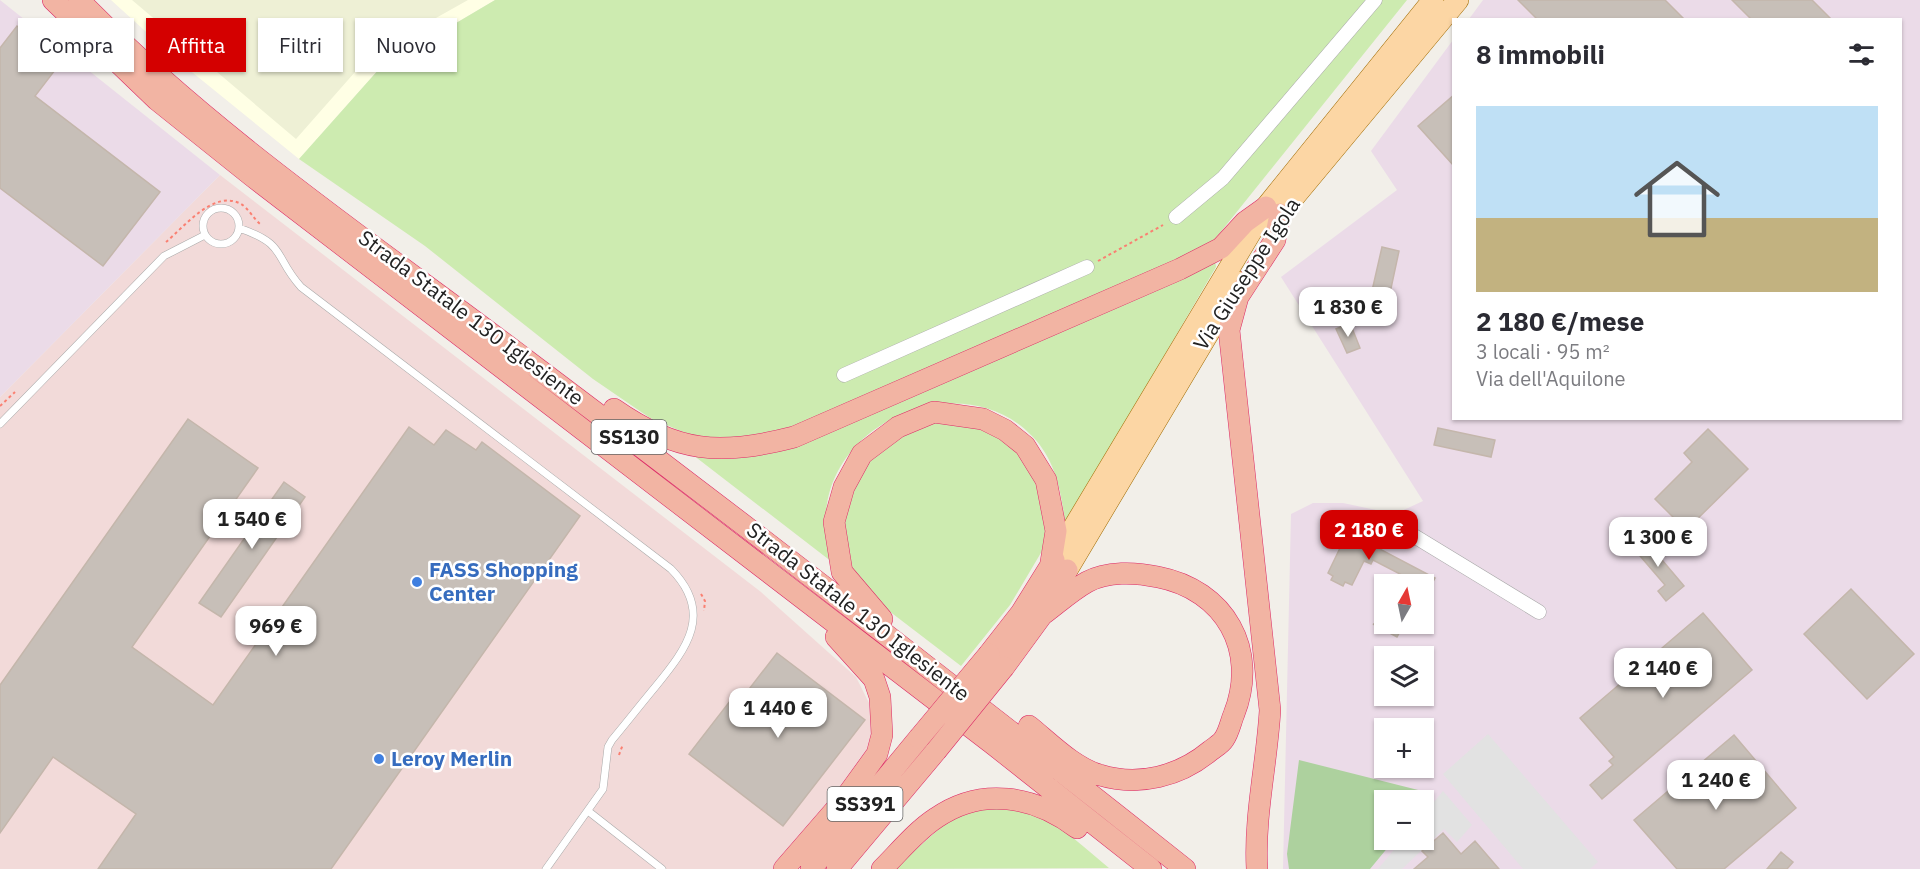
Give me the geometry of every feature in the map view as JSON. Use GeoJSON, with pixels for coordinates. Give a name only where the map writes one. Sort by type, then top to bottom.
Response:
{"type":"FeatureCollection","features":[{"type":"Feature","properties":{"kind":"highway","name":"Strada Statale 130 Iglesiente"},"geometry":{"type":"LineString","coordinates":[[53,0],[157,100],[252,176],[805,600],[1150,869]]}},
{"type":"Feature","properties":{"kind":"highway","name":"Strada Statale 130 Iglesiente"},"geometry":{"type":"LineString","coordinates":[[79,0],[123,45],[175,91],[1004,724],[1185,869]]}},
{"type":"Feature","properties":{"kind":"highway"},"geometry":{"type":"LineString","coordinates":[[527,360],[554,366],[634,423],[661,438],[693,446],[724,449],[755,447],[794,437],[1180,269],[1221,248],[1245,222],[1273,210],[1275,240],[1238,297],[1229,330],[1270,710],[1268,752],[1255,836],[1257,869]]}},
{"type":"Feature","properties":{"kind":"highway"},"geometry":{"type":"LineString","coordinates":[[912,654],[842,572],[834,522],[844,487],[862,454],[898,428],[934,412],[983,418],[1005,429],[1025,446],[1046,480],[1056,531],[1057,566]]}},
{"type":"Feature","properties":{"kind":"highway","name":"SS391"},"geometry":{"type":"LineString","coordinates":[[811,869],[919,738],[1042,615],[1057,566]]}},
{"type":"Feature","properties":{"kind":"highway","name":"SS391"},"geometry":{"type":"LineString","coordinates":[[837,869],[936,752],[996,661],[1021,613],[1057,566]]}},
{"type":"Feature","properties":{"kind":"highway"},"geometry":{"type":"LineString","coordinates":[[1004,724],[1026,724],[1072,760],[1098,775],[1126,780],[1159,778],[1196,763],[1224,739],[1240,697],[1242,659],[1229,620],[1192,588],[1171,579],[1136,572],[1109,576],[1088,582],[1042,615]]}},
{"type":"Feature","properties":{"kind":"highway"},"geometry":{"type":"LineString","coordinates":[[784,869],[843,801],[877,754],[882,735],[880,697],[874,679],[805,600]]}},
{"type":"Feature","properties":{"kind":"highway"},"geometry":{"type":"LineString","coordinates":[[882,869],[935,818],[960,804],[990,797],[1023,799],[1056,812],[1131,869]]}},
{"type":"Feature","properties":{"kind":"main road","name":"Via Giuseppe Igola"},"geometry":{"type":"LineString","coordinates":[[1057,566],[1273,210],[1417,10],[1433,0]]}},
{"type":"Feature","properties":{"kind":"main road","name":"Via Giuseppe Igola"},"geometry":{"type":"LineString","coordinates":[[1273,210],[1458,0]]}},
{"type":"Feature","properties":{"kind":"street"},"geometry":{"type":"LineString","coordinates":[[1176,217],[1224,178],[1375,0]]}},
{"type":"Feature","properties":{"kind":"street"},"geometry":{"type":"LineString","coordinates":[[844,375],[1087,267]]}},
{"type":"Feature","properties":{"kind":"street"},"geometry":{"type":"LineString","coordinates":[[1379,519],[1401,528],[1539,612]]}},
{"type":"Feature","properties":{"kind":"lane"},"geometry":{"type":"LineString","coordinates":[[220,208],[234,213],[239,228],[232,241],[217,244],[205,235],[203,220],[207,214],[220,208]]}},
{"type":"Feature","properties":{"kind":"lane"},"geometry":{"type":"LineString","coordinates":[[239,228],[270,242],[277,248],[301,287],[671,569],[684,585],[693,615],[688,643],[612,740],[607,755],[605,782],[588,811],[546,869]]}},
{"type":"Feature","properties":{"kind":"lane"},"geometry":{"type":"LineString","coordinates":[[0,424],[159,261],[172,250],[205,235]]}},
{"type":"Feature","properties":{"kind":"lane"},"geometry":{"type":"LineString","coordinates":[[588,811],[662,869]]}},
{"type":"Feature","properties":{"kind":"path"},"geometry":{"type":"LineString","coordinates":[[162,246],[206,207],[223,202],[241,204],[267,230]]}},
{"type":"Feature","properties":{"kind":"path"},"geometry":{"type":"LineString","coordinates":[[1087,267],[1138,241],[1176,217]]}},
{"type":"Feature","properties":{"kind":"path"},"geometry":{"type":"LineString","coordinates":[[0,406],[17,390]]}},
{"type":"Feature","properties":{"kind":"path"},"geometry":{"type":"LineString","coordinates":[[700,592],[705,601],[703,619]]}},
{"type":"Feature","properties":{"kind":"path"},"geometry":{"type":"LineString","coordinates":[[618,758],[624,742]]}},
{"type":"Feature","properties":{"kind":"shaded area"},"geometry":{"type":"Polygon","coordinates":[[[0,0],[23,18],[18,18],[18,72],[91,72],[220,175],[0,397],[0,0]]]}},
{"type":"Feature","properties":{"kind":"shaded area"},"geometry":{"type":"Polygon","coordinates":[[[111,0],[495,0],[457,22],[457,18],[355,18],[355,72],[376,72],[299,159],[192,72],[246,72],[246,18],[146,18],[146,32],[134,21],[134,18],[131,18],[111,0]]]}},
{"type":"Feature","properties":{"kind":"shaded area"},"geometry":{"type":"Polygon","coordinates":[[[132,0],[468,0],[436,18],[355,18],[355,72],[296,139],[217,72],[246,72],[246,18],[153,18],[132,0]]]}},
{"type":"Feature","properties":{"kind":"shaded area"},"geometry":{"type":"Polygon","coordinates":[[[1483,0],[1920,0],[1920,869],[1283,869],[1291,514],[1313,503],[1343,503],[1395,514],[1423,501],[1281,277],[1397,190],[1371,151],[1452,41],[1452,420],[1902,420],[1902,18],[1470,18],[1483,0]]]}},
{"type":"Feature","properties":{"kind":"shaded area","name":"FASS Shopping Center"},"geometry":{"type":"Polygon","coordinates":[[[220,175],[761,592],[856,677],[872,709],[873,739],[865,760],[776,869],[0,869],[0,397],[220,175]]]}},
{"type":"Feature","properties":{"kind":"shaded area"},"geometry":{"type":"Polygon","coordinates":[[[1488,734],[1598,862],[1590,869],[1523,869],[1443,774],[1488,734]]]}},
{"type":"Feature","properties":{"kind":"shaded area"},"geometry":{"type":"Polygon","coordinates":[[[1443,791],[1472,825],[1457,842],[1444,829],[1434,839],[1434,802],[1443,791]]]}},
{"type":"Feature","properties":{"kind":"shaded area"},"geometry":{"type":"Polygon","coordinates":[[[1394,850],[1422,850],[1402,869],[1378,869],[1394,850]]]}},
{"type":"Feature","properties":{"kind":"green space"},"geometry":{"type":"Polygon","coordinates":[[[495,0],[1407,0],[1211,244],[782,432],[722,441],[690,435],[650,418],[593,379],[425,246],[299,159],[376,72],[457,72],[457,22],[495,0]]]}},
{"type":"Feature","properties":{"kind":"green space"},"geometry":{"type":"Polygon","coordinates":[[[1215,260],[1216,267],[1065,525],[1056,478],[1041,446],[1006,416],[976,406],[944,404],[912,410],[882,425],[857,445],[838,472],[827,504],[826,526],[832,562],[693,455],[732,459],[786,448],[1215,260]]]}},
{"type":"Feature","properties":{"kind":"green space"},"geometry":{"type":"Polygon","coordinates":[[[955,421],[1004,436],[1042,481],[1047,529],[1042,551],[1010,605],[961,666],[876,601],[857,576],[847,557],[843,511],[850,489],[880,447],[927,423],[955,421]]]}},
{"type":"Feature","properties":{"kind":"green space"},"geometry":{"type":"Polygon","coordinates":[[[1299,760],[1418,790],[1374,790],[1374,850],[1386,850],[1370,869],[1289,869],[1287,854],[1299,760]]]}},
{"type":"Feature","properties":{"kind":"green space"},"geometry":{"type":"Polygon","coordinates":[[[986,807],[1024,811],[1040,817],[1067,833],[1109,868],[894,869],[949,820],[986,807]]]}},
{"type":"Feature","properties":{"kind":"building"},"geometry":{"type":"Polygon","coordinates":[[[1518,0],[1665,0],[1683,18],[1536,18],[1518,0]]]}},
{"type":"Feature","properties":{"kind":"building"},"geometry":{"type":"Polygon","coordinates":[[[1732,0],[1812,0],[1830,18],[1750,18],[1732,0]]]}},
{"type":"Feature","properties":{"kind":"building"},"geometry":{"type":"Polygon","coordinates":[[[18,27],[18,72],[54,72],[35,96],[160,192],[103,266],[0,188],[0,48],[18,27]]]}},
{"type":"Feature","properties":{"kind":"building"},"geometry":{"type":"Polygon","coordinates":[[[1452,97],[1452,164],[1418,126],[1452,97]]]}},
{"type":"Feature","properties":{"kind":"building"},"geometry":{"type":"Polygon","coordinates":[[[1382,247],[1399,251],[1387,307],[1369,304],[1382,247]]]}},
{"type":"Feature","properties":{"kind":"building"},"geometry":{"type":"Polygon","coordinates":[[[1350,323],[1360,348],[1347,353],[1336,329],[1350,323]]]}},
{"type":"Feature","properties":{"kind":"building","name":"FASS Shopping Center"},"geometry":{"type":"Polygon","coordinates":[[[188,419],[258,468],[132,647],[213,705],[409,427],[434,445],[446,430],[476,450],[482,442],[580,516],[331,869],[98,869],[136,814],[53,757],[0,833],[0,685],[188,419]]]}},
{"type":"Feature","properties":{"kind":"building"},"geometry":{"type":"Polygon","coordinates":[[[1438,428],[1495,440],[1491,457],[1434,445],[1438,428]]]}},
{"type":"Feature","properties":{"kind":"building"},"geometry":{"type":"Polygon","coordinates":[[[1708,429],[1748,469],[1686,530],[1655,499],[1692,462],[1684,453],[1708,429]]]}},
{"type":"Feature","properties":{"kind":"building"},"geometry":{"type":"Polygon","coordinates":[[[284,482],[305,497],[221,617],[199,603],[284,482]]]}},
{"type":"Feature","properties":{"kind":"building"},"geometry":{"type":"Polygon","coordinates":[[[1342,530],[1373,543],[1372,545],[1427,574],[1400,574],[1373,560],[1371,564],[1364,561],[1352,585],[1345,582],[1343,586],[1331,580],[1333,576],[1328,573],[1340,548],[1334,545],[1342,530]]]}},
{"type":"Feature","properties":{"kind":"building"},"geometry":{"type":"Polygon","coordinates":[[[1640,534],[1684,586],[1666,601],[1658,591],[1665,585],[1629,543],[1640,534]]]}},
{"type":"Feature","properties":{"kind":"building"},"geometry":{"type":"Polygon","coordinates":[[[1851,589],[1914,654],[1867,699],[1804,634],[1851,589]]]}},
{"type":"Feature","properties":{"kind":"building"},"geometry":{"type":"Polygon","coordinates":[[[1703,613],[1752,670],[1602,799],[1590,785],[1613,765],[1609,761],[1614,757],[1580,718],[1703,613]]]}},
{"type":"Feature","properties":{"kind":"building"},"geometry":{"type":"Polygon","coordinates":[[[777,653],[865,720],[783,826],[689,754],[737,692],[743,697],[777,653]]]}},
{"type":"Feature","properties":{"kind":"building"},"geometry":{"type":"Polygon","coordinates":[[[1734,735],[1796,808],[1724,869],[1677,869],[1634,820],[1734,735]]]}},
{"type":"Feature","properties":{"kind":"building"},"geometry":{"type":"Polygon","coordinates":[[[1443,833],[1461,854],[1475,841],[1499,869],[1414,869],[1428,857],[1422,851],[1434,850],[1434,841],[1443,833]]]}},
{"type":"Feature","properties":{"kind":"building"},"geometry":{"type":"Polygon","coordinates":[[[1781,852],[1793,862],[1787,869],[1767,869],[1781,852]]]}},
{"type":"Feature","properties":{"kind":"place","name":"FASS Shopping Center"},"geometry":{"type":"Point","coordinates":[417,582]}},
{"type":"Feature","properties":{"kind":"place","name":"Leroy Merlin"},"geometry":{"type":"Point","coordinates":[379,759]}}]}
